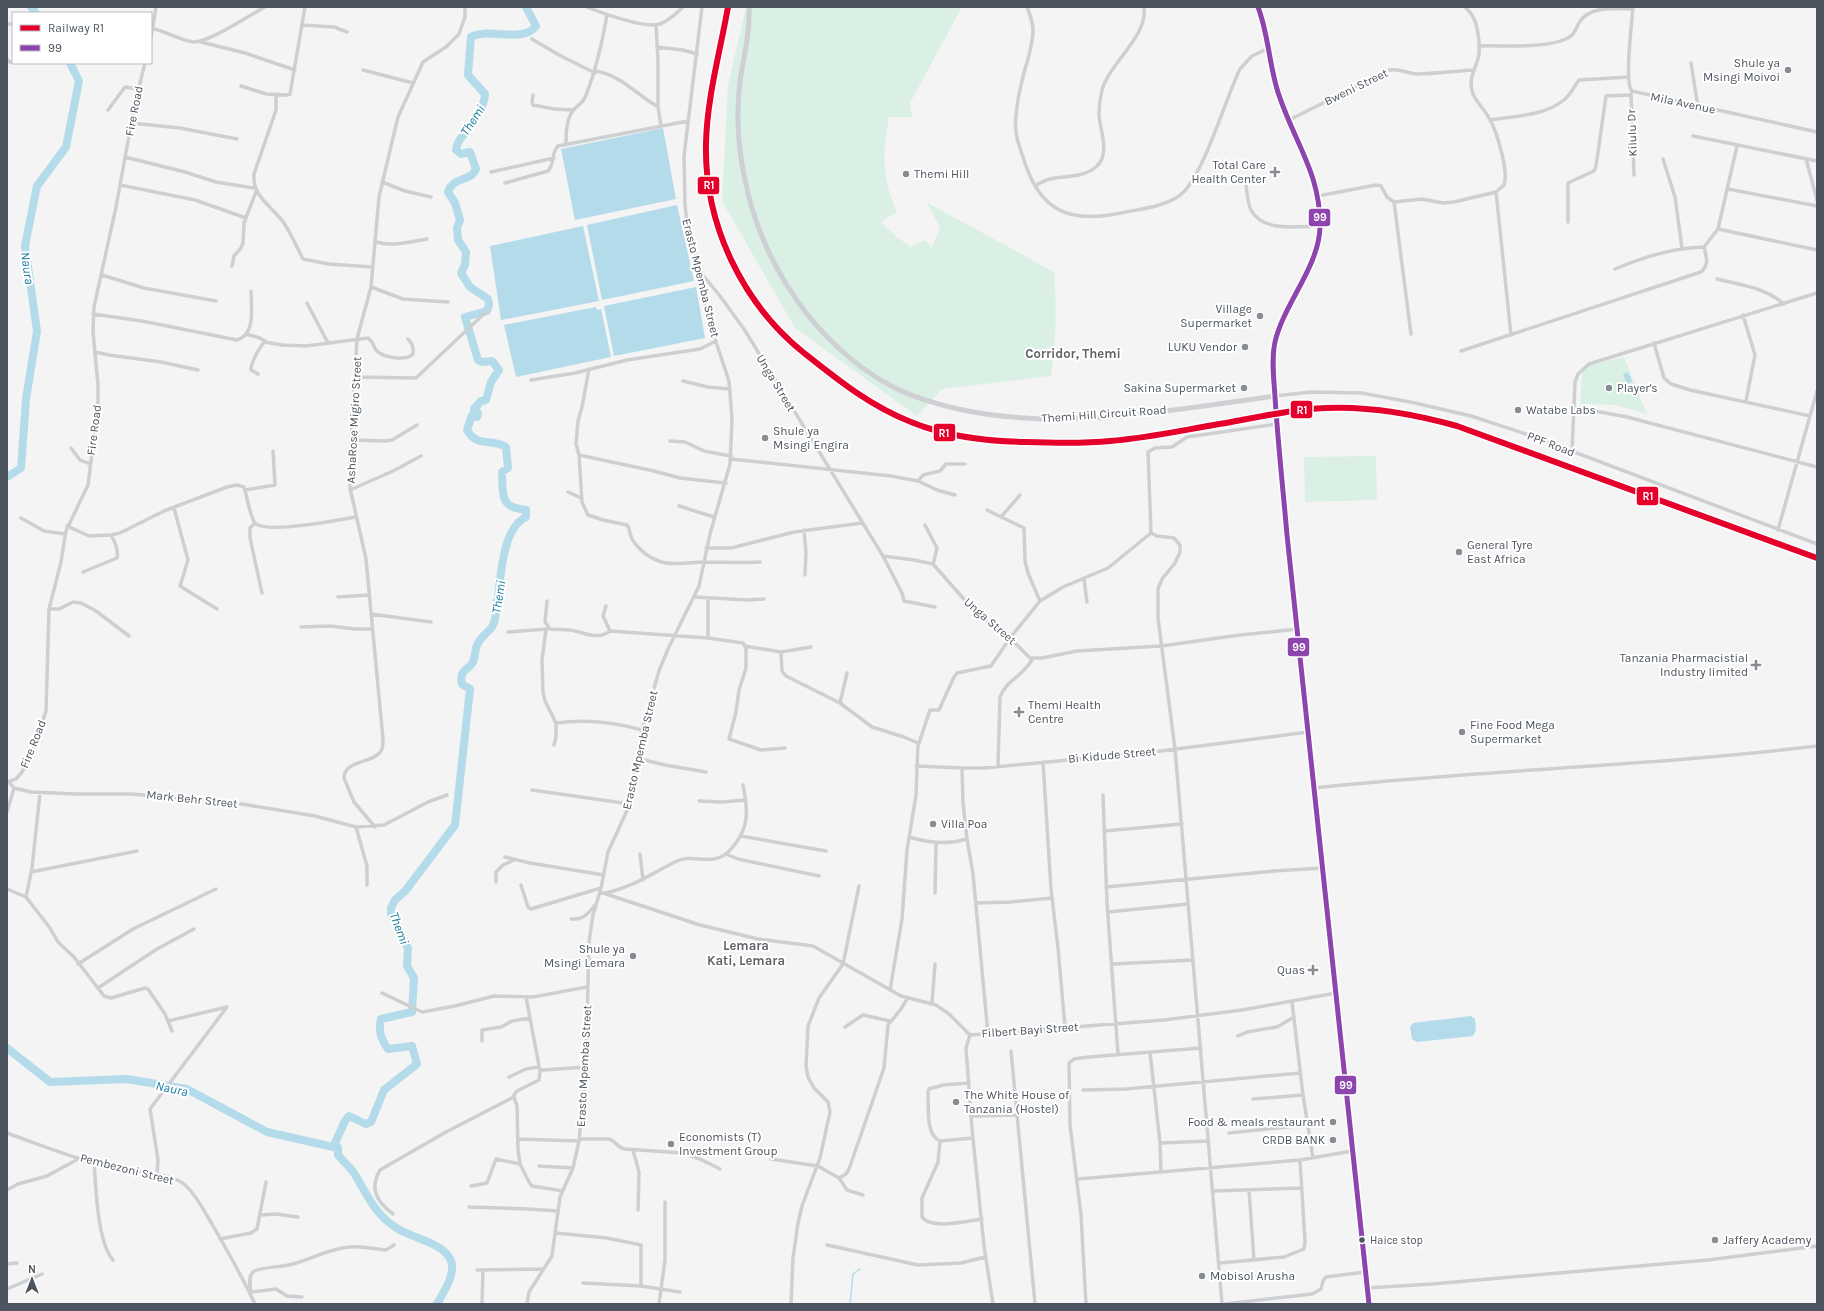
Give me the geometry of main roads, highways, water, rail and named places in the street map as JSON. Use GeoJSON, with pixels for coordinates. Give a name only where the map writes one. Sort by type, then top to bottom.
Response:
{"type":"FeatureCollection","features":[{"type":"Feature","properties":{"kind":"water"},"geometry":{"type":"Polygon","coordinates":[[[663,128],[676,199],[575,220],[561,149],[663,128]]]}},
{"type":"Feature","properties":{"kind":"water"},"geometry":{"type":"Polygon","coordinates":[[[677,205],[694,281],[602,300],[587,225],[677,205]]]}},
{"type":"Feature","properties":{"kind":"water"},"geometry":{"type":"Polygon","coordinates":[[[583,226],[599,301],[501,320],[490,246],[583,226]]]}},
{"type":"Feature","properties":{"kind":"water"},"geometry":{"type":"Polygon","coordinates":[[[696,287],[705,338],[614,356],[604,306],[696,287]]]}},
{"type":"Feature","properties":{"kind":"water"},"geometry":{"type":"Polygon","coordinates":[[[596,307],[597,310],[601,309],[611,357],[516,377],[504,325],[596,307]]]}},
{"type":"Feature","properties":{"kind":"water"},"geometry":{"type":"Polygon","coordinates":[[[1628,372],[1632,381],[1627,384],[1623,374],[1628,372]]]}},
{"type":"Feature","properties":{"kind":"water"},"geometry":{"type":"Polygon","coordinates":[[[1471,1016],[1475,1019],[1476,1030],[1473,1036],[1417,1042],[1412,1039],[1410,1027],[1413,1023],[1471,1016]]]}},
{"type":"Feature","properties":{"kind":"waterway"},"geometry":{"type":"LineString","coordinates":[[31,7],[35,12]]}},
{"type":"Feature","properties":{"kind":"waterway","name":"Themi"},"geometry":{"type":"LineString","coordinates":[[437,1304],[452,1272],[451,1261],[441,1249],[401,1231],[382,1216],[372,1203],[351,1168],[338,1155],[338,1148],[335,1143],[345,1121],[349,1116],[366,1124],[371,1122],[384,1090],[417,1064],[412,1046],[388,1049],[380,1031],[381,1019],[412,1012],[414,978],[407,966],[408,948],[391,914],[391,908],[395,900],[406,890],[455,825],[470,689],[462,684],[461,679],[464,672],[473,663],[476,648],[482,637],[491,629],[494,623],[501,569],[507,543],[511,532],[518,523],[526,517],[526,510],[509,505],[504,497],[502,472],[508,468],[506,447],[501,444],[475,439],[467,430],[472,415],[477,417],[478,413],[474,409],[481,401],[486,400],[491,382],[499,370],[492,361],[482,362],[478,360],[465,317],[487,311],[489,305],[488,299],[470,287],[461,273],[465,265],[466,252],[458,240],[457,228],[460,220],[455,203],[448,192],[454,183],[470,176],[476,169],[470,152],[461,154],[456,150],[459,141],[478,115],[483,105],[485,94],[468,75],[471,37],[478,34],[514,35],[523,34],[530,31],[536,26],[526,7]]}},
{"type":"Feature","properties":{"kind":"waterway","name":"Naura"},"geometry":{"type":"LineString","coordinates":[[7,477],[21,468],[26,399],[37,331],[25,246],[37,186],[66,147],[79,81],[70,64]]}},
{"type":"Feature","properties":{"kind":"waterway","name":"Naura"},"geometry":{"type":"LineString","coordinates":[[7,1048],[50,1082],[127,1079],[187,1089],[267,1132],[338,1148]]}},
{"type":"Feature","properties":{"kind":"waterway"},"geometry":{"type":"LineString","coordinates":[[850,1304],[853,1274],[860,1269]]}},
{"type":"Feature","properties":{"kind":"rail line","name":"R1"},"geometry":{"type":"LineString","coordinates":[[728,7],[711,92],[706,143],[707,173],[712,203],[720,232],[731,260],[745,286],[762,310],[782,333],[804,353],[855,392],[896,416],[925,427],[953,435],[981,439],[1068,443],[1125,440],[1301,410],[1359,408],[1392,412],[1457,426],[1817,558]]}},
{"type":"Feature","properties":{"kind":"place","name":"Shule ya Msingi Moivoi"},"geometry":{"type":"Point","coordinates":[1788,70]}},
{"type":"Feature","properties":{"kind":"place","name":"Total Care Health Center"},"geometry":{"type":"Point","coordinates":[1275,172]}},
{"type":"Feature","properties":{"kind":"place","name":"Themi Hill"},"geometry":{"type":"Point","coordinates":[906,174]}},
{"type":"Feature","properties":{"kind":"place","name":"Village Supermarket"},"geometry":{"type":"Point","coordinates":[1260,316]}},
{"type":"Feature","properties":{"kind":"place","name":"LUKU Vendor"},"geometry":{"type":"Point","coordinates":[1245,347]}},
{"type":"Feature","properties":{"kind":"place","name":"Sakina Supermarket"},"geometry":{"type":"Point","coordinates":[1244,388]}},
{"type":"Feature","properties":{"kind":"place","name":"Player's"},"geometry":{"type":"Point","coordinates":[1609,388]}},
{"type":"Feature","properties":{"kind":"place","name":"Watabe Labs"},"geometry":{"type":"Point","coordinates":[1518,410]}},
{"type":"Feature","properties":{"kind":"place","name":"Shule ya Msingi Engira"},"geometry":{"type":"Point","coordinates":[765,438]}},
{"type":"Feature","properties":{"kind":"place","name":"General Tyre East Africa"},"geometry":{"type":"Point","coordinates":[1459,552]}},
{"type":"Feature","properties":{"kind":"place","name":"Tanzania Pharmacistial Industry limited"},"geometry":{"type":"Point","coordinates":[1756,665]}},
{"type":"Feature","properties":{"kind":"place","name":"Themi Health Centre"},"geometry":{"type":"Point","coordinates":[1019,712]}},
{"type":"Feature","properties":{"kind":"place","name":"Fine Food Mega Supermarket"},"geometry":{"type":"Point","coordinates":[1462,732]}},
{"type":"Feature","properties":{"kind":"place","name":"Villa Poa"},"geometry":{"type":"Point","coordinates":[933,824]}},
{"type":"Feature","properties":{"kind":"place","name":"Shule ya Msingi Lemara"},"geometry":{"type":"Point","coordinates":[633,956]}},
{"type":"Feature","properties":{"kind":"place","name":"Quas"},"geometry":{"type":"Point","coordinates":[1313,970]}},
{"type":"Feature","properties":{"kind":"place","name":"The White House of Tanzania (Hostel)"},"geometry":{"type":"Point","coordinates":[956,1102]}},
{"type":"Feature","properties":{"kind":"place","name":"Food & meals restaurant"},"geometry":{"type":"Point","coordinates":[1333,1122]}},
{"type":"Feature","properties":{"kind":"place","name":"CRDB BANK"},"geometry":{"type":"Point","coordinates":[1333,1140]}},
{"type":"Feature","properties":{"kind":"place","name":"Economists (T) Investment Group"},"geometry":{"type":"Point","coordinates":[671,1144]}},
{"type":"Feature","properties":{"kind":"place","name":"Haice stop"},"geometry":{"type":"Point","coordinates":[1362,1240]}},
{"type":"Feature","properties":{"kind":"place","name":"Jaffery Academy"},"geometry":{"type":"Point","coordinates":[1715,1240]}},
{"type":"Feature","properties":{"kind":"place","name":"Mobisol Arusha"},"geometry":{"type":"Point","coordinates":[1202,1276]}},
{"type":"Feature","properties":{"kind":"district","name":"Corridor, Themi"},"geometry":{"type":"Point","coordinates":[1073,353]}},
{"type":"Feature","properties":{"kind":"district","name":"Lemara Kati, Lemara"},"geometry":{"type":"Point","coordinates":[746,952]}}]}
